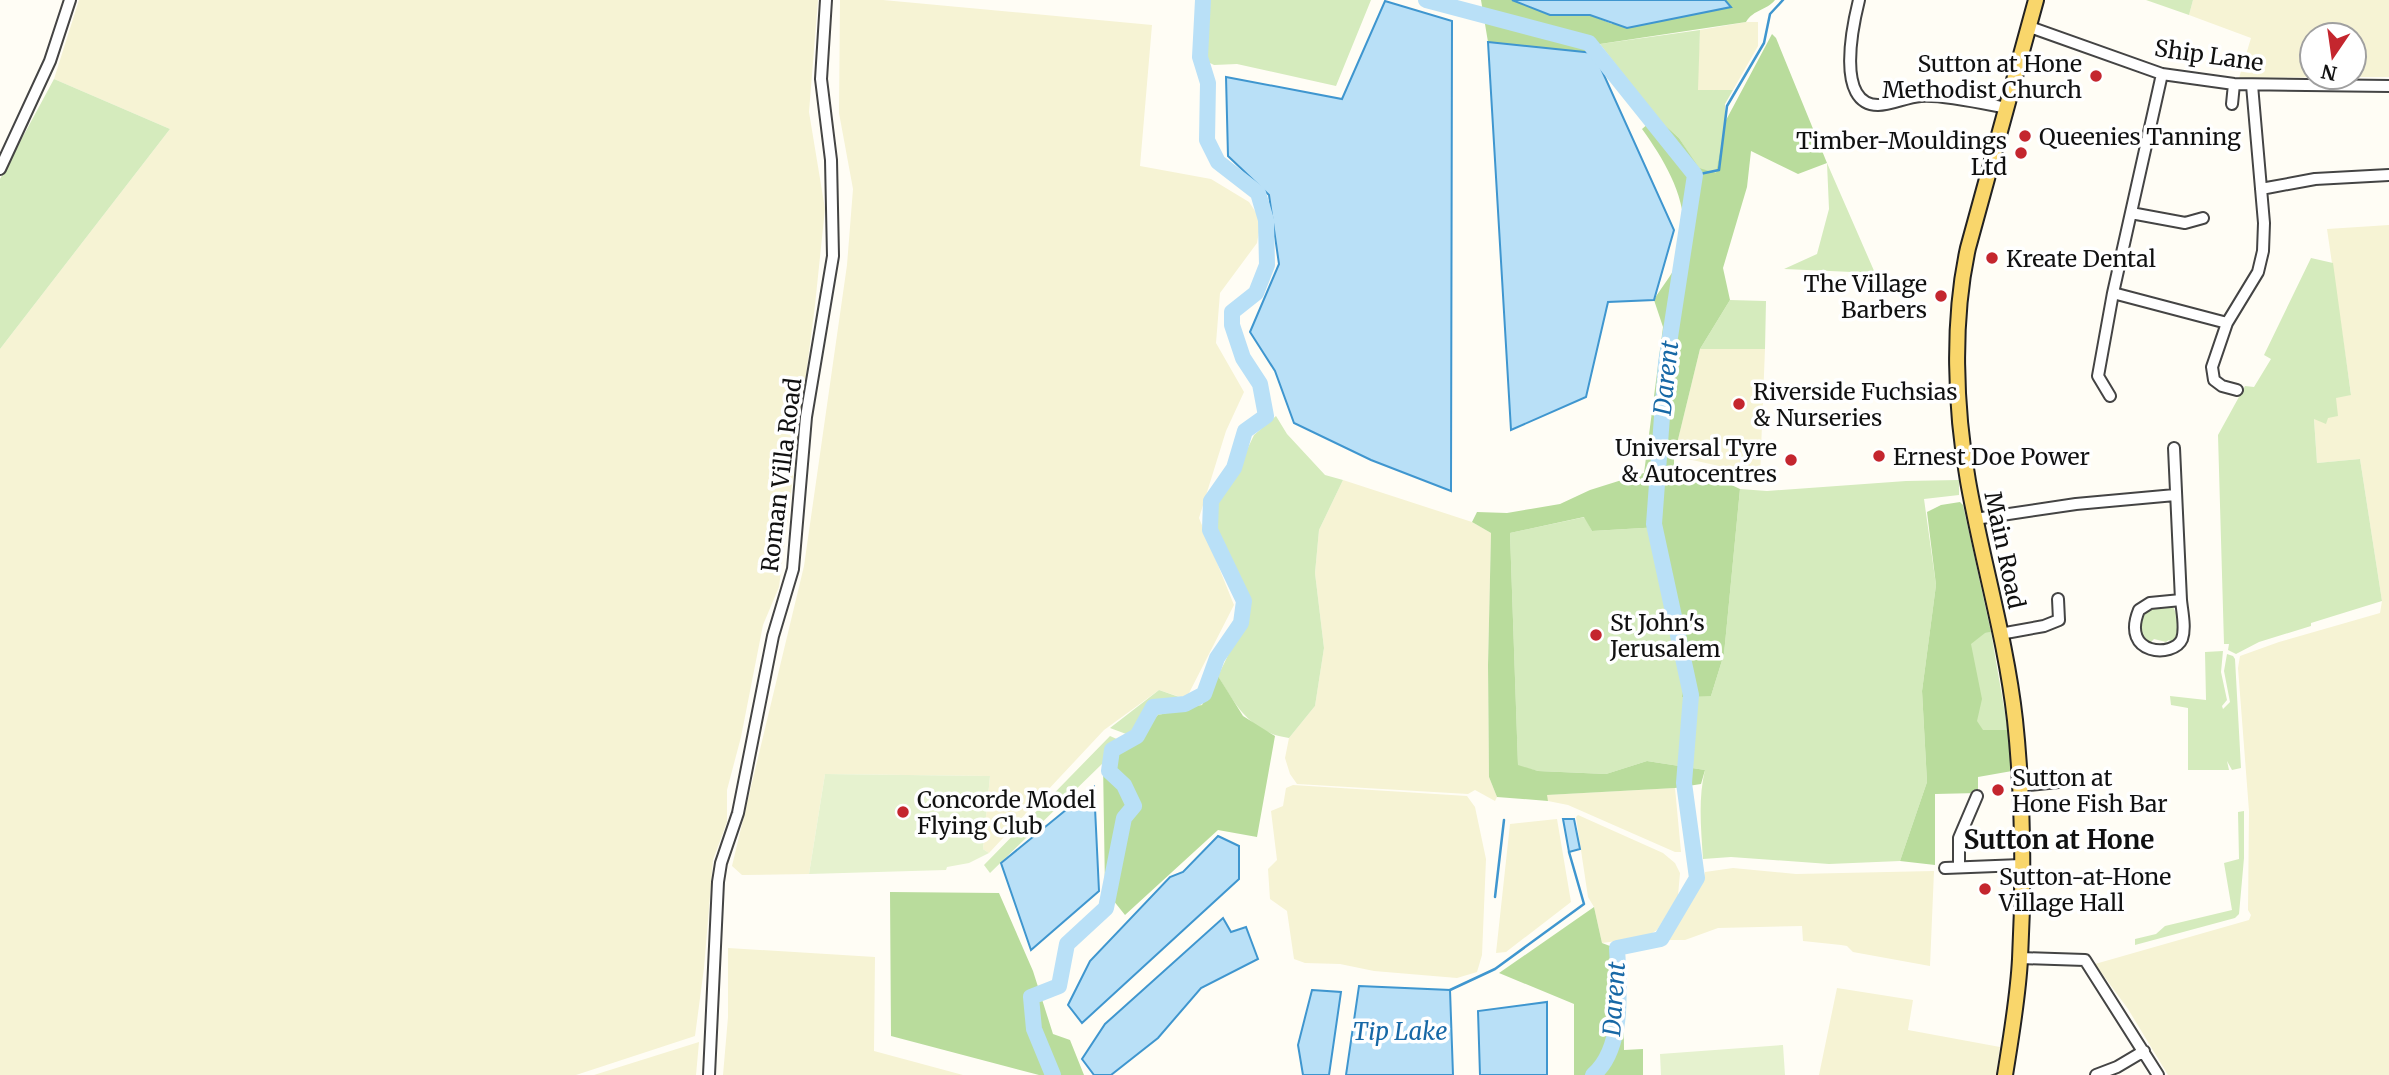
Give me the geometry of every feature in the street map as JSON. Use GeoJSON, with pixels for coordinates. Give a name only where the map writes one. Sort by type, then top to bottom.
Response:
{"type":"FeatureCollection","features":[{"type":"Feature","properties":{"kind":"main road","name":"Main Road"},"geometry":{"type":"LineString","coordinates":[[2006,1075],[2020,958],[2019,786],[2015,721],[1965,463],[1960,407],[1961,295],[1968,248],[2036,0]]}},
{"type":"Feature","properties":{"kind":"street"},"geometry":{"type":"LineString","coordinates":[[0,169],[50,61],[70,0]]}},
{"type":"Feature","properties":{"kind":"street","name":"Roman Villa Road"},"geometry":{"type":"LineString","coordinates":[[709,1075],[718,882],[721,863],[738,813],[773,636],[793,569],[806,416],[833,256],[831,160],[821,79],[826,0]]}},
{"type":"Feature","properties":{"kind":"street"},"geometry":{"type":"LineString","coordinates":[[1858,0],[1852,26],[1850,67],[1854,88],[1863,99],[1878,105],[1923,95],[2007,108]]}},
{"type":"Feature","properties":{"kind":"street","name":"Ship Lane"},"geometry":{"type":"LineString","coordinates":[[2030,27],[2162,74],[2252,85],[2389,86]]}},
{"type":"Feature","properties":{"kind":"street"},"geometry":{"type":"LineString","coordinates":[[2109,396],[2098,376],[2113,293],[2162,74]]}},
{"type":"Feature","properties":{"kind":"street"},"geometry":{"type":"LineString","coordinates":[[2232,104],[2234,84]]}},
{"type":"Feature","properties":{"kind":"street"},"geometry":{"type":"LineString","coordinates":[[2237,390],[2222,386],[2214,380],[2212,367],[2227,323],[2258,272],[2263,251],[2261,189],[2252,85]]}},
{"type":"Feature","properties":{"kind":"street"},"geometry":{"type":"LineString","coordinates":[[2261,189],[2315,179],[2389,175]]}},
{"type":"Feature","properties":{"kind":"street"},"geometry":{"type":"LineString","coordinates":[[2131,213],[2185,223],[2203,218]]}},
{"type":"Feature","properties":{"kind":"street"},"geometry":{"type":"LineString","coordinates":[[2113,293],[2227,323]]}},
{"type":"Feature","properties":{"kind":"street"},"geometry":{"type":"LineString","coordinates":[[2174,448],[2183,635],[2174,647],[2158,650],[2142,646],[2137,637],[2136,621],[2139,610],[2150,603],[2181,600]]}},
{"type":"Feature","properties":{"kind":"street"},"geometry":{"type":"LineString","coordinates":[[1975,519],[2076,504],[2175,495]]}},
{"type":"Feature","properties":{"kind":"street"},"geometry":{"type":"LineString","coordinates":[[2000,634],[2044,626],[2059,620],[2058,599]]}},
{"type":"Feature","properties":{"kind":"street"},"geometry":{"type":"LineString","coordinates":[[2019,786],[2078,780]]}},
{"type":"Feature","properties":{"kind":"street"},"geometry":{"type":"LineString","coordinates":[[1959,867],[1959,838],[1977,796]]}},
{"type":"Feature","properties":{"kind":"street"},"geometry":{"type":"LineString","coordinates":[[1945,868],[2021,864]]}},
{"type":"Feature","properties":{"kind":"street"},"geometry":{"type":"LineString","coordinates":[[2020,958],[2085,960],[2158,1075]]}},
{"type":"Feature","properties":{"kind":"street"},"geometry":{"type":"LineString","coordinates":[[2096,1075],[2117,1067],[2144,1051]]}},
{"type":"Feature","properties":{"kind":"shaded area"},"geometry":{"type":"Polygon","coordinates":[[[79,0],[818,0],[809,112],[825,209],[815,305],[779,587],[763,625],[741,737],[727,790],[727,822],[713,860],[695,1036],[576,1075],[0,1075],[0,349],[170,129],[54,79],[79,0]]]}},
{"type":"Feature","properties":{"kind":"shaded area"},"geometry":{"type":"Polygon","coordinates":[[[840,0],[883,0],[1152,25],[1140,166],[1211,179],[1249,202],[1261,220],[1257,243],[1220,293],[1216,343],[1244,392],[1226,431],[1199,518],[1234,605],[1186,699],[1159,690],[1104,730],[989,853],[983,849],[990,776],[825,774],[809,874],[742,875],[732,866],[804,566],[847,265],[853,189],[839,113],[840,0]]]}},
{"type":"Feature","properties":{"kind":"shaded area"},"geometry":{"type":"Polygon","coordinates":[[[2193,0],[2389,0],[2389,77],[2368,77],[2368,21],[2298,21],[2298,77],[2239,78],[2251,38],[2189,15],[2193,0]]]}},
{"type":"Feature","properties":{"kind":"shaded area"},"geometry":{"type":"Polygon","coordinates":[[[1758,22],[1758,46],[1733,90],[1697,90],[1700,30],[1758,22]]]}},
{"type":"Feature","properties":{"kind":"shaded area"},"geometry":{"type":"Polygon","coordinates":[[[2389,225],[2389,1075],[2168,1075],[2128,1009],[2095,964],[2249,920],[2249,811],[2238,668],[2240,656],[2380,613],[2382,601],[2360,459],[2317,463],[2314,418],[2336,397],[2351,394],[2327,229],[2389,225]]]}},
{"type":"Feature","properties":{"kind":"shaded area"},"geometry":{"type":"Polygon","coordinates":[[[1700,349],[1765,349],[1760,475],[1674,456],[1700,349]]]}},
{"type":"Feature","properties":{"kind":"shaded area"},"geometry":{"type":"Polygon","coordinates":[[[1343,480],[1472,522],[1491,533],[1489,777],[1497,797],[1495,801],[1475,790],[1468,794],[1297,784],[1290,774],[1285,758],[1289,738],[1315,706],[1324,648],[1315,573],[1319,530],[1343,480]]]}},
{"type":"Feature","properties":{"kind":"shaded area"},"geometry":{"type":"Polygon","coordinates":[[[1293,785],[1467,796],[1475,807],[1486,859],[1482,955],[1477,972],[1457,978],[1374,971],[1340,964],[1305,963],[1294,959],[1287,911],[1270,899],[1268,869],[1277,860],[1271,811],[1283,806],[1286,788],[1293,785]]]}},
{"type":"Feature","properties":{"kind":"shaded area"},"geometry":{"type":"Polygon","coordinates":[[[1675,788],[1681,852],[1675,852],[1568,805],[1548,801],[1546,795],[1675,788]]]}},
{"type":"Feature","properties":{"kind":"shaded area"},"geometry":{"type":"Polygon","coordinates":[[[1578,815],[1663,853],[1675,863],[1680,873],[1678,896],[1657,930],[1646,937],[1602,943],[1594,907],[1588,897],[1576,817],[1578,815]]]}},
{"type":"Feature","properties":{"kind":"shaded area"},"geometry":{"type":"Polygon","coordinates":[[[1557,819],[1571,902],[1506,952],[1496,953],[1510,824],[1557,819]]]}},
{"type":"Feature","properties":{"kind":"shaded area"},"geometry":{"type":"Polygon","coordinates":[[[1733,868],[1796,874],[1934,871],[1930,966],[1853,952],[1847,946],[1803,941],[1802,926],[1718,928],[1685,940],[1668,940],[1705,872],[1733,868]]]}},
{"type":"Feature","properties":{"kind":"shaded area"},"geometry":{"type":"Polygon","coordinates":[[[728,948],[875,957],[874,1051],[963,1075],[723,1075],[728,1017],[728,948]]]}},
{"type":"Feature","properties":{"kind":"shaded area"},"geometry":{"type":"Polygon","coordinates":[[[1837,988],[1913,1000],[1908,1030],[2000,1047],[1996,1075],[1819,1075],[1837,988]]]}},
{"type":"Feature","properties":{"kind":"shaded area"},"geometry":{"type":"Polygon","coordinates":[[[699,1042],[696,1075],[594,1075],[699,1042]]]}},
{"type":"Feature","properties":{"kind":"green space"},"geometry":{"type":"Polygon","coordinates":[[[1206,0],[1371,0],[1336,86],[1237,64],[1214,65],[1206,61],[1206,0]]]}},
{"type":"Feature","properties":{"kind":"green space"},"geometry":{"type":"Polygon","coordinates":[[[1481,0],[1512,0],[1550,15],[1590,15],[1612,24],[1731,6],[1725,0],[1775,0],[1746,22],[1600,44],[1594,53],[1488,42],[1481,0]]]}},
{"type":"Feature","properties":{"kind":"green space"},"geometry":{"type":"Polygon","coordinates":[[[2146,0],[2193,0],[2189,15],[2146,0]]]}},
{"type":"Feature","properties":{"kind":"green space"},"geometry":{"type":"Polygon","coordinates":[[[1700,30],[1698,90],[1733,90],[1725,104],[1725,122],[1716,174],[1699,169],[1679,138],[1656,117],[1600,44],[1700,30]]]}},
{"type":"Feature","properties":{"kind":"green space"},"geometry":{"type":"Polygon","coordinates":[[[1772,34],[1776,38],[1827,163],[1798,174],[1751,151],[1747,187],[1723,268],[1730,300],[1700,349],[1674,456],[1674,472],[1721,480],[1740,489],[1724,654],[1711,696],[1682,697],[1685,658],[1672,612],[1660,527],[1592,531],[1584,517],[1510,533],[1518,765],[1538,771],[1606,774],[1647,761],[1705,770],[1701,784],[1675,788],[1547,795],[1548,801],[1497,797],[1489,777],[1491,533],[1472,522],[1477,512],[1507,513],[1560,504],[1590,490],[1644,473],[1663,327],[1654,300],[1679,260],[1684,237],[1684,220],[1669,172],[1642,129],[1656,117],[1679,138],[1699,168],[1716,173],[1725,122],[1772,34]]]}},
{"type":"Feature","properties":{"kind":"green space"},"geometry":{"type":"Polygon","coordinates":[[[54,79],[170,129],[0,349],[0,179],[54,79]]]}},
{"type":"Feature","properties":{"kind":"green space"},"geometry":{"type":"Polygon","coordinates":[[[1827,163],[1875,273],[1784,269],[1817,254],[1829,209],[1827,163]]]}},
{"type":"Feature","properties":{"kind":"green space"},"geometry":{"type":"Polygon","coordinates":[[[2311,258],[2333,263],[2351,395],[2336,398],[2338,416],[2328,418],[2326,424],[2314,419],[2317,463],[2360,459],[2382,601],[2311,623],[2311,626],[2259,642],[2236,654],[2228,650],[2229,644],[2224,644],[2218,435],[2245,386],[2254,387],[2271,359],[2264,355],[2311,258]]]}},
{"type":"Feature","properties":{"kind":"green space"},"geometry":{"type":"Polygon","coordinates":[[[1730,300],[1766,301],[1765,349],[1700,349],[1730,300]]]}},
{"type":"Feature","properties":{"kind":"green space"},"geometry":{"type":"Polygon","coordinates":[[[1276,416],[1287,434],[1325,475],[1343,480],[1319,530],[1315,573],[1324,648],[1315,706],[1289,738],[1276,735],[1255,724],[1231,698],[1218,676],[1245,620],[1244,589],[1213,527],[1218,500],[1235,475],[1254,435],[1276,416]]]}},
{"type":"Feature","properties":{"kind":"green space"},"geometry":{"type":"Polygon","coordinates":[[[1959,480],[1959,495],[1924,499],[1936,585],[1922,691],[1927,782],[1900,861],[1829,864],[1731,857],[1703,859],[1701,803],[1705,770],[1647,761],[1606,774],[1538,771],[1518,766],[1510,533],[1585,517],[1592,531],[1660,527],[1672,612],[1685,658],[1682,696],[1711,696],[1724,654],[1740,489],[1767,491],[1959,480]]]}},
{"type":"Feature","properties":{"kind":"green space"},"geometry":{"type":"Polygon","coordinates":[[[1960,502],[1963,505],[1991,632],[1985,633],[1971,644],[1982,699],[1977,721],[1983,730],[2008,730],[2012,771],[1978,777],[1978,793],[1935,794],[1935,865],[1900,861],[1927,782],[1922,691],[1936,585],[1927,512],[1941,505],[1960,502]]]}},
{"type":"Feature","properties":{"kind":"green space"},"geometry":{"type":"Polygon","coordinates":[[[2173,607],[2179,635],[2172,644],[2169,640],[2166,642],[2154,639],[2151,642],[2154,646],[2143,639],[2140,622],[2143,613],[2150,608],[2173,607]]]}},
{"type":"Feature","properties":{"kind":"green space"},"geometry":{"type":"Polygon","coordinates":[[[1991,632],[2008,731],[1975,738],[1963,635],[1991,632]]]}},
{"type":"Feature","properties":{"kind":"green space"},"geometry":{"type":"Polygon","coordinates":[[[2223,651],[2221,672],[2227,700],[2222,706],[2223,709],[2230,702],[2224,671],[2227,654],[2235,659],[2241,768],[2232,770],[2227,761],[2229,770],[2188,770],[2188,708],[2171,705],[2170,696],[2206,700],[2205,652],[2223,651]]]}},
{"type":"Feature","properties":{"kind":"green space"},"geometry":{"type":"Polygon","coordinates":[[[1218,676],[1243,716],[1275,736],[1257,837],[1218,830],[1125,915],[1105,890],[1103,762],[1137,738],[1158,715],[1202,705],[1218,676]]]}},
{"type":"Feature","properties":{"kind":"green space"},"geometry":{"type":"Polygon","coordinates":[[[1159,690],[1202,705],[1158,715],[1137,738],[1110,728],[1159,690]]]}},
{"type":"Feature","properties":{"kind":"green space"},"geometry":{"type":"Polygon","coordinates":[[[1110,736],[1128,744],[1103,763],[990,873],[984,865],[1110,736]]]}},
{"type":"Feature","properties":{"kind":"green space","name":"Concorde Model Flying Club"},"geometry":{"type":"Polygon","coordinates":[[[825,774],[990,776],[983,849],[989,853],[969,863],[947,867],[946,870],[809,874],[825,774]]]}},
{"type":"Feature","properties":{"kind":"green space"},"geometry":{"type":"Polygon","coordinates":[[[2244,811],[2244,858],[2239,914],[2235,918],[2135,945],[2135,939],[2156,934],[2165,926],[2232,910],[2224,863],[2239,859],[2238,812],[2244,811]]]}},
{"type":"Feature","properties":{"kind":"green space"},"geometry":{"type":"Polygon","coordinates":[[[890,892],[999,893],[1033,971],[1053,1034],[1070,1040],[1084,1075],[1039,1075],[891,1036],[890,892]]]}},
{"type":"Feature","properties":{"kind":"green space"},"geometry":{"type":"Polygon","coordinates":[[[1594,907],[1602,943],[1623,951],[1624,1050],[1643,1049],[1643,1075],[1574,1075],[1574,1004],[1499,973],[1594,907]]]}},
{"type":"Feature","properties":{"kind":"green space"},"geometry":{"type":"Polygon","coordinates":[[[1783,1045],[1785,1075],[1661,1075],[1660,1054],[1783,1045]]]}},
{"type":"Feature","properties":{"kind":"water"},"geometry":{"type":"Polygon","coordinates":[[[1512,0],[1725,0],[1731,7],[1627,28],[1590,15],[1550,15],[1512,0]]]}},
{"type":"Feature","properties":{"kind":"water"},"geometry":{"type":"Polygon","coordinates":[[[1385,1],[1452,21],[1451,491],[1371,460],[1294,423],[1275,371],[1250,332],[1279,264],[1269,195],[1228,156],[1226,77],[1342,99],[1385,1]]]}},
{"type":"Feature","properties":{"kind":"water"},"geometry":{"type":"Polygon","coordinates":[[[1488,42],[1594,53],[1674,230],[1654,300],[1608,302],[1586,397],[1511,430],[1488,42]]]}},
{"type":"Feature","properties":{"kind":"water"},"geometry":{"type":"Polygon","coordinates":[[[1094,787],[1099,891],[1031,950],[1001,863],[1094,787]]]}},
{"type":"Feature","properties":{"kind":"water"},"geometry":{"type":"Polygon","coordinates":[[[1563,819],[1574,819],[1580,849],[1569,852],[1563,819]]]}},
{"type":"Feature","properties":{"kind":"water"},"geometry":{"type":"Polygon","coordinates":[[[1218,836],[1239,846],[1239,879],[1082,1023],[1068,1005],[1090,961],[1170,877],[1183,872],[1218,836]]]}},
{"type":"Feature","properties":{"kind":"water"},"geometry":{"type":"Polygon","coordinates":[[[1223,918],[1231,932],[1246,927],[1258,959],[1201,988],[1158,1038],[1111,1075],[1094,1075],[1082,1059],[1105,1024],[1223,918]]]}},
{"type":"Feature","properties":{"kind":"water","name":"Tip Lake"},"geometry":{"type":"Polygon","coordinates":[[[1359,986],[1450,990],[1453,1075],[1346,1075],[1359,986]]]}},
{"type":"Feature","properties":{"kind":"water"},"geometry":{"type":"Polygon","coordinates":[[[1312,990],[1341,992],[1329,1075],[1303,1075],[1298,1045],[1312,990]]]}},
{"type":"Feature","properties":{"kind":"water"},"geometry":{"type":"Polygon","coordinates":[[[1547,1002],[1547,1075],[1480,1075],[1478,1011],[1547,1002]]]}},
{"type":"Feature","properties":{"kind":"waterway","name":"Darent"},"geometry":{"type":"LineString","coordinates":[[1053,1075],[1034,1029],[1031,997],[1059,986],[1067,944],[1106,908],[1124,818],[1134,806],[1124,785],[1109,771],[1112,750],[1137,736],[1153,707],[1185,704],[1204,694],[1217,658],[1241,623],[1244,601],[1210,530],[1211,501],[1234,468],[1245,431],[1266,416],[1260,384],[1243,358],[1232,325],[1232,312],[1256,293],[1267,265],[1266,220],[1258,193],[1218,162],[1207,140],[1208,83],[1200,57],[1203,0]]}},
{"type":"Feature","properties":{"kind":"waterway","name":"Darent"},"geometry":{"type":"LineString","coordinates":[[1426,0],[1589,43],[1695,175],[1666,363],[1654,524],[1691,695],[1684,783],[1697,878],[1661,939],[1617,948],[1619,998],[1615,1033],[1611,1049],[1593,1075]]}},
{"type":"Feature","properties":{"kind":"waterway"},"geometry":{"type":"LineString","coordinates":[[1695,175],[1719,170],[1727,106],[1764,43],[1770,14],[1783,0]]}},
{"type":"Feature","properties":{"kind":"waterway"},"geometry":{"type":"LineString","coordinates":[[1495,897],[1504,820]]}},
{"type":"Feature","properties":{"kind":"waterway"},"geometry":{"type":"LineString","coordinates":[[1450,990],[1495,969],[1584,904],[1569,852]]}},
{"type":"Feature","properties":{"kind":"place","name":"Sutton at Hone Methodist Church"},"geometry":{"type":"Point","coordinates":[2096,76]}},
{"type":"Feature","properties":{"kind":"place","name":"Queenies Tanning"},"geometry":{"type":"Point","coordinates":[2025,136]}},
{"type":"Feature","properties":{"kind":"place","name":"Timber-Mouldings Ltd"},"geometry":{"type":"Point","coordinates":[2021,153]}},
{"type":"Feature","properties":{"kind":"place","name":"Kreate Dental"},"geometry":{"type":"Point","coordinates":[1992,258]}},
{"type":"Feature","properties":{"kind":"place","name":"The Village Barbers"},"geometry":{"type":"Point","coordinates":[1941,296]}},
{"type":"Feature","properties":{"kind":"place","name":"Riverside Fuchsias & Nurseries"},"geometry":{"type":"Point","coordinates":[1739,404]}},
{"type":"Feature","properties":{"kind":"place","name":"Ernest Doe Power"},"geometry":{"type":"Point","coordinates":[1879,456]}},
{"type":"Feature","properties":{"kind":"place","name":"Universal Tyre & Autocentres"},"geometry":{"type":"Point","coordinates":[1791,460]}},
{"type":"Feature","properties":{"kind":"place","name":"St John's Jerusalem"},"geometry":{"type":"Point","coordinates":[1596,635]}},
{"type":"Feature","properties":{"kind":"place","name":"Sutton at Hone Fish Bar"},"geometry":{"type":"Point","coordinates":[1998,790]}},
{"type":"Feature","properties":{"kind":"place","name":"Concorde Model Flying Club"},"geometry":{"type":"Point","coordinates":[903,812]}},
{"type":"Feature","properties":{"kind":"place","name":"Sutton-at-Hone Village Hall"},"geometry":{"type":"Point","coordinates":[1985,889]}},
{"type":"Feature","properties":{"kind":"district","name":"Sutton at Hone"},"geometry":{"type":"Point","coordinates":[2059,839]}}]}
